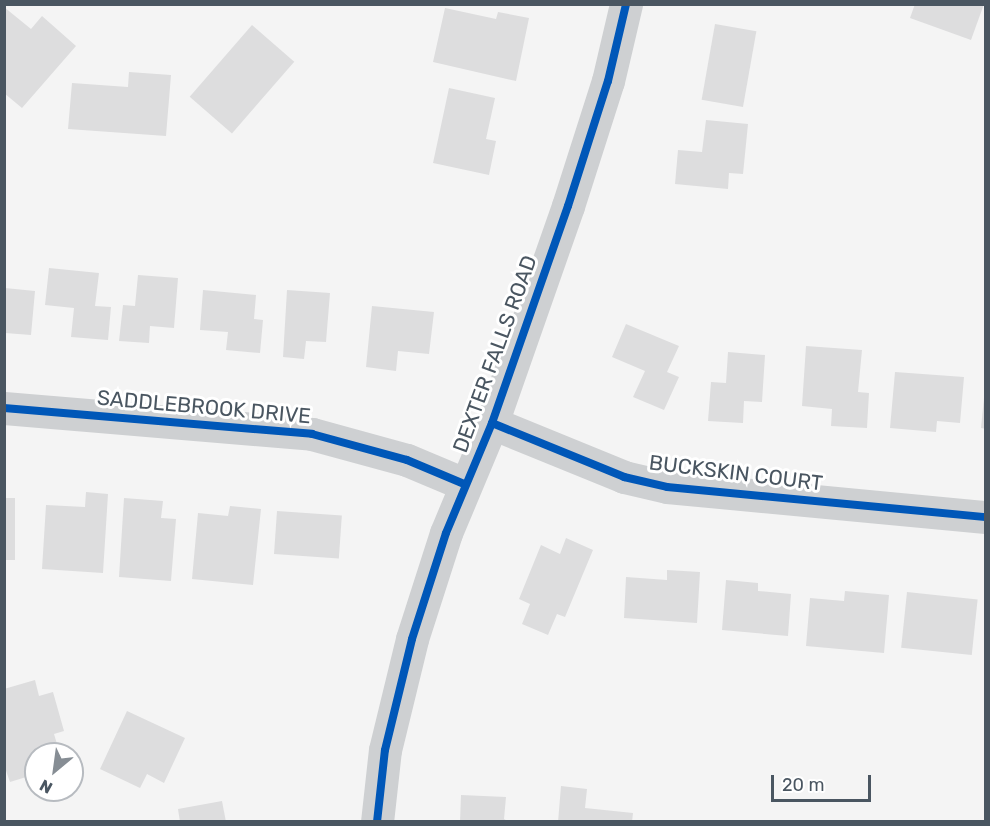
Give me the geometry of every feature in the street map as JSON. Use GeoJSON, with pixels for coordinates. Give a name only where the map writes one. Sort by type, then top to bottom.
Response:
{"type":"FeatureCollection","features":[{"type":"Feature","properties":{"kind":"street","name":"DEXTER FALLS ROAD"},"geometry":{"type":"LineString","coordinates":[[377,822],[386,750],[412,639],[464,484],[492,423],[572,195],[608,81],[626,4]]}},
{"type":"Feature","properties":{"kind":"street","name":"SADDLEBROOK DRIVE"},"geometry":{"type":"LineString","coordinates":[[4,408],[312,434],[407,460],[464,484]]}},
{"type":"Feature","properties":{"kind":"street","name":"BUCKSKIN COURT"},"geometry":{"type":"LineString","coordinates":[[492,423],[624,477],[667,487],[986,517]]}},
{"type":"Feature","properties":{"kind":"building"},"geometry":{"type":"Polygon","coordinates":[[[915,4],[984,4],[971,40],[910,18],[915,4]]]}},
{"type":"Feature","properties":{"kind":"building"},"geometry":{"type":"Polygon","coordinates":[[[4,7],[31,29],[42,16],[76,46],[22,108],[4,93],[4,7]]]}},
{"type":"Feature","properties":{"kind":"building"},"geometry":{"type":"Polygon","coordinates":[[[445,8],[496,19],[498,12],[529,18],[516,81],[433,62],[445,8]]]}},
{"type":"Feature","properties":{"kind":"building"},"geometry":{"type":"Polygon","coordinates":[[[715,24],[756,31],[743,107],[702,100],[715,24]]]}},
{"type":"Feature","properties":{"kind":"building"},"geometry":{"type":"Polygon","coordinates":[[[252,25],[294,62],[232,133],[190,97],[252,25]]]}},
{"type":"Feature","properties":{"kind":"building"},"geometry":{"type":"Polygon","coordinates":[[[129,72],[171,75],[166,136],[68,129],[72,83],[128,87],[129,72]]]}},
{"type":"Feature","properties":{"kind":"building"},"geometry":{"type":"Polygon","coordinates":[[[449,88],[495,98],[486,139],[496,141],[489,175],[433,163],[449,88]]]}},
{"type":"Feature","properties":{"kind":"building"},"geometry":{"type":"Polygon","coordinates":[[[706,120],[748,124],[743,174],[729,173],[728,189],[675,184],[678,150],[702,152],[706,120]]]}},
{"type":"Feature","properties":{"kind":"building"},"geometry":{"type":"Polygon","coordinates":[[[49,268],[99,273],[95,306],[111,307],[108,340],[71,337],[74,308],[45,305],[49,268]]]}},
{"type":"Feature","properties":{"kind":"building"},"geometry":{"type":"Polygon","coordinates":[[[138,275],[178,278],[174,328],[150,326],[149,343],[119,341],[123,305],[135,306],[138,275]]]}},
{"type":"Feature","properties":{"kind":"building"},"geometry":{"type":"Polygon","coordinates":[[[5,288],[35,291],[31,335],[5,333],[5,288]]]}},
{"type":"Feature","properties":{"kind":"building"},"geometry":{"type":"Polygon","coordinates":[[[203,290],[256,295],[254,319],[263,320],[260,353],[226,350],[228,332],[200,330],[203,290]]]}},
{"type":"Feature","properties":{"kind":"building"},"geometry":{"type":"Polygon","coordinates":[[[287,290],[330,293],[326,342],[306,341],[304,359],[283,357],[287,290]]]}},
{"type":"Feature","properties":{"kind":"building"},"geometry":{"type":"Polygon","coordinates":[[[372,306],[434,312],[429,354],[398,351],[396,371],[366,367],[372,306]]]}},
{"type":"Feature","properties":{"kind":"building"},"geometry":{"type":"Polygon","coordinates":[[[626,324],[679,346],[667,372],[679,377],[664,410],[633,397],[645,371],[612,357],[626,324]]]}},
{"type":"Feature","properties":{"kind":"building"},"geometry":{"type":"Polygon","coordinates":[[[806,346],[862,350],[858,392],[869,393],[867,428],[831,426],[832,409],[802,406],[806,346]]]}},
{"type":"Feature","properties":{"kind":"building"},"geometry":{"type":"Polygon","coordinates":[[[728,352],[765,355],[762,402],[744,401],[743,423],[708,421],[711,382],[726,383],[728,352]]]}},
{"type":"Feature","properties":{"kind":"building"},"geometry":{"type":"Polygon","coordinates":[[[895,372],[964,377],[960,423],[937,421],[936,432],[890,428],[895,372]]]}},
{"type":"Feature","properties":{"kind":"building"},"geometry":{"type":"Polygon","coordinates":[[[984,398],[986,398],[986,429],[981,428],[984,398]]]}},
{"type":"Feature","properties":{"kind":"building"},"geometry":{"type":"Polygon","coordinates":[[[86,492],[108,494],[103,573],[42,569],[46,505],[85,507],[86,492]]]}},
{"type":"Feature","properties":{"kind":"building"},"geometry":{"type":"Polygon","coordinates":[[[4,498],[15,498],[15,560],[4,560],[4,498]]]}},
{"type":"Feature","properties":{"kind":"building"},"geometry":{"type":"Polygon","coordinates":[[[124,498],[163,501],[161,518],[176,519],[171,581],[119,577],[124,498]]]}},
{"type":"Feature","properties":{"kind":"building"},"geometry":{"type":"Polygon","coordinates":[[[230,506],[261,509],[253,585],[192,579],[198,513],[228,516],[230,506]]]}},
{"type":"Feature","properties":{"kind":"building"},"geometry":{"type":"Polygon","coordinates":[[[277,511],[342,516],[339,558],[274,554],[277,511]]]}},
{"type":"Feature","properties":{"kind":"building"},"geometry":{"type":"Polygon","coordinates":[[[566,538],[593,550],[565,617],[557,614],[548,635],[522,624],[530,604],[519,599],[541,545],[560,554],[566,538]]]}},
{"type":"Feature","properties":{"kind":"building"},"geometry":{"type":"Polygon","coordinates":[[[667,570],[700,572],[697,623],[624,618],[626,577],[667,580],[667,570]]]}},
{"type":"Feature","properties":{"kind":"building"},"geometry":{"type":"Polygon","coordinates":[[[726,580],[758,583],[758,591],[791,594],[788,636],[722,630],[726,580]]]}},
{"type":"Feature","properties":{"kind":"building"},"geometry":{"type":"Polygon","coordinates":[[[845,591],[889,595],[884,653],[806,646],[810,598],[844,601],[845,591]]]}},
{"type":"Feature","properties":{"kind":"building"},"geometry":{"type":"Polygon","coordinates":[[[907,592],[978,599],[972,655],[901,648],[907,592]]]}},
{"type":"Feature","properties":{"kind":"building"},"geometry":{"type":"Polygon","coordinates":[[[35,680],[39,696],[53,692],[64,731],[54,734],[56,742],[24,742],[24,778],[10,782],[4,765],[4,689],[35,680]]]}},
{"type":"Feature","properties":{"kind":"building"},"geometry":{"type":"Polygon","coordinates":[[[127,711],[185,738],[164,783],[147,774],[140,788],[100,769],[127,711]]]}},
{"type":"Feature","properties":{"kind":"building"},"geometry":{"type":"Polygon","coordinates":[[[561,786],[587,789],[585,808],[633,813],[632,822],[558,822],[561,786]]]}},
{"type":"Feature","properties":{"kind":"building"},"geometry":{"type":"Polygon","coordinates":[[[461,795],[506,797],[504,819],[509,822],[460,822],[461,795]]]}},
{"type":"Feature","properties":{"kind":"building"},"geometry":{"type":"Polygon","coordinates":[[[222,801],[226,822],[180,822],[178,809],[222,801]]]}},
{"type":"Feature","properties":{"kind":"cycle path"},"geometry":{"type":"LineString","coordinates":[[377,822],[385,750],[412,639],[446,533],[492,423],[568,206],[608,81],[626,4]]}},
{"type":"Feature","properties":{"kind":"cycle path"},"geometry":{"type":"LineString","coordinates":[[4,408],[312,434],[407,460],[464,484]]}},
{"type":"Feature","properties":{"kind":"cycle path"},"geometry":{"type":"LineString","coordinates":[[492,423],[624,477],[667,487],[986,517]]}}]}
